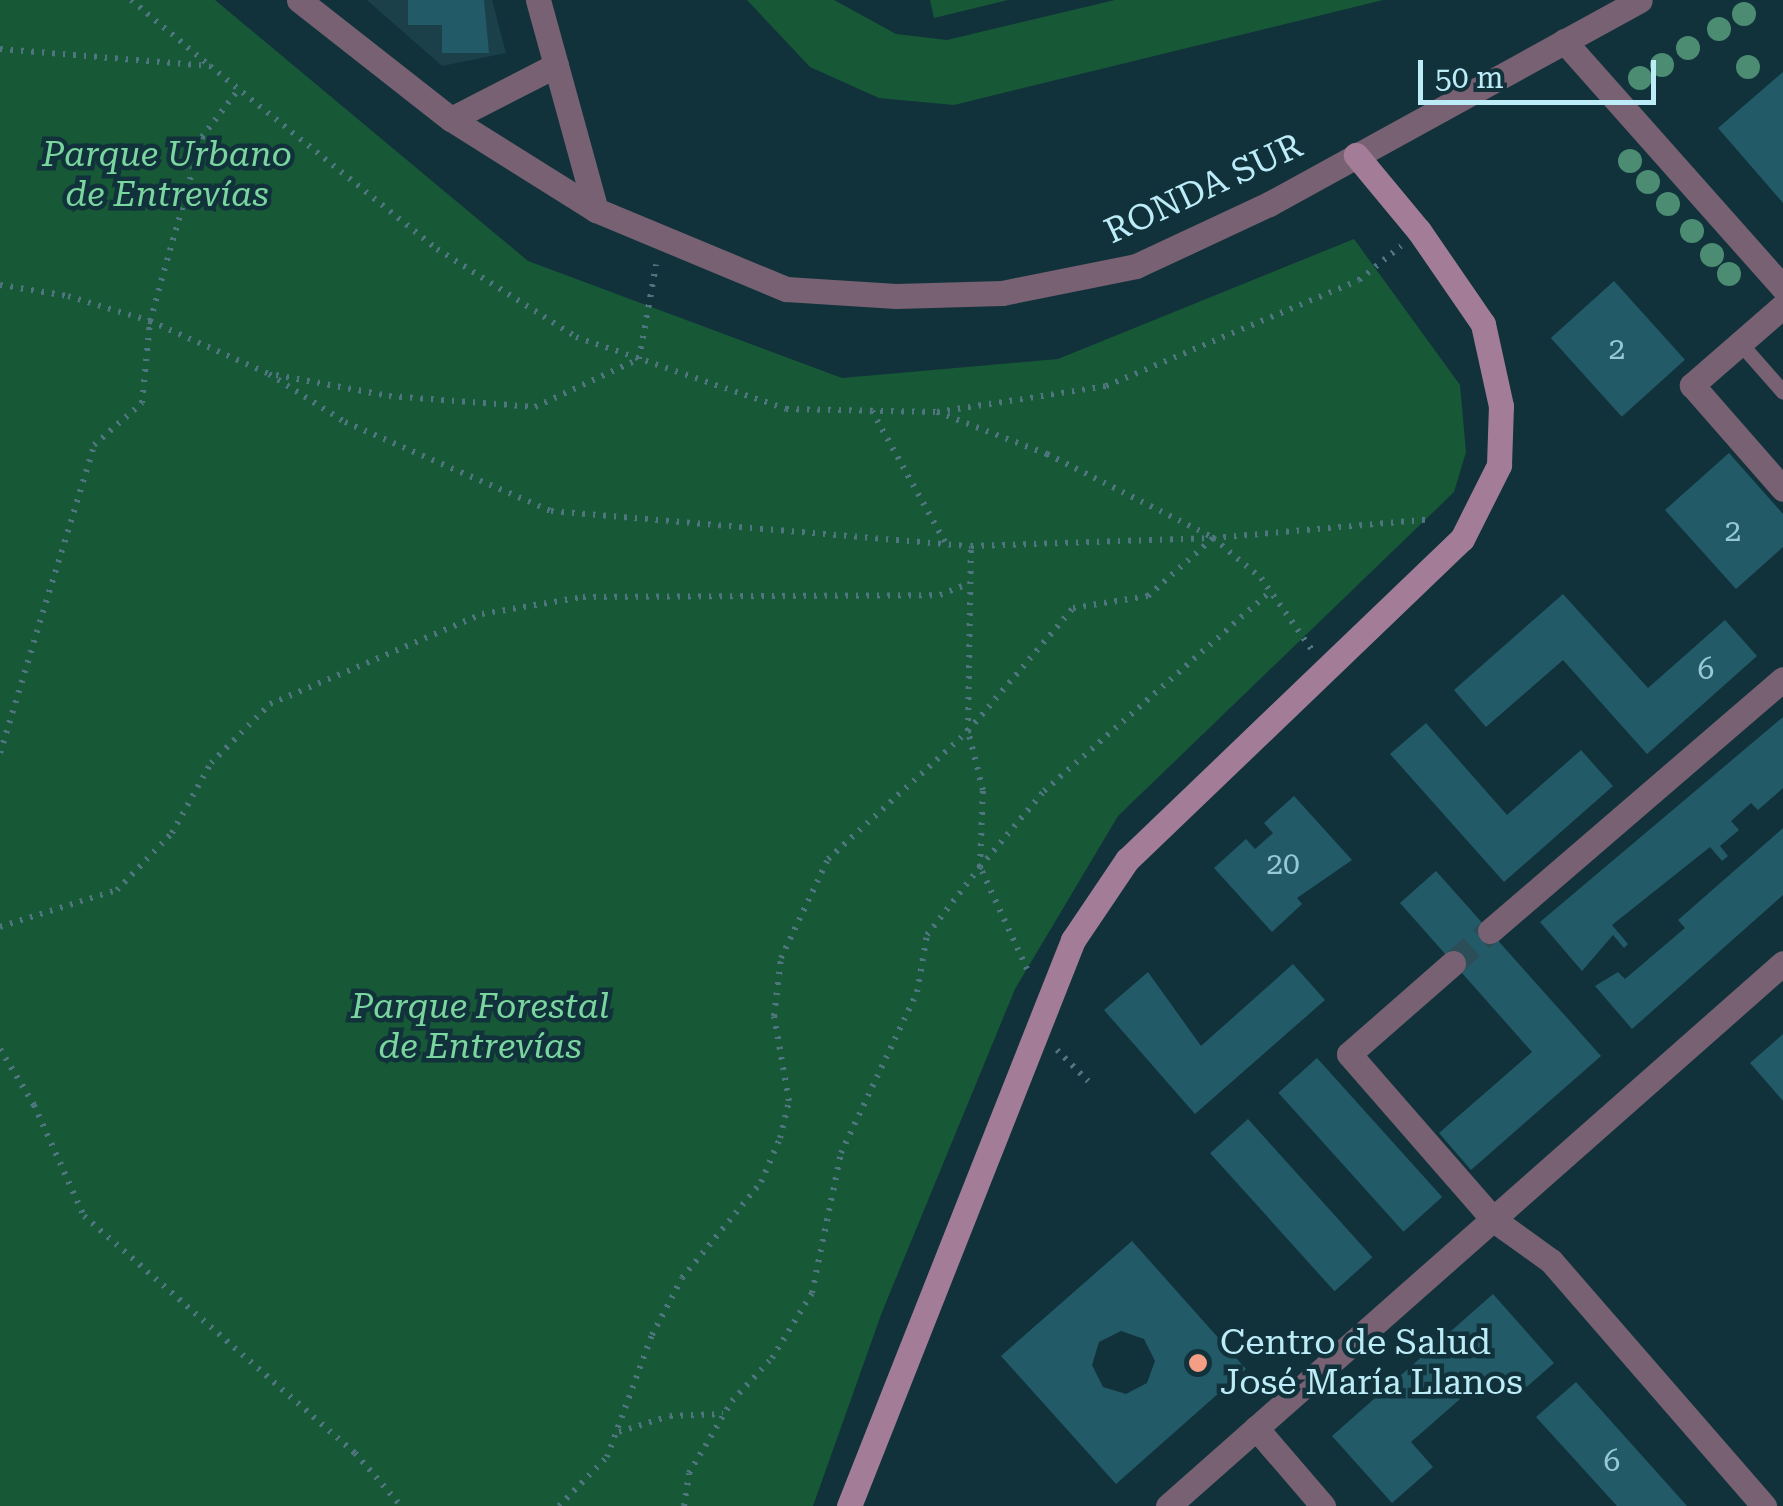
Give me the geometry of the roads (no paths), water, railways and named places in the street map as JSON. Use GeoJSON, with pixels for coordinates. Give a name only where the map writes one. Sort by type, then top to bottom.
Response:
{"type":"FeatureCollection","features":[{"type":"Feature","properties":{"kind":"street","name":"RONDA SUR"},"geometry":{"type":"LineString","coordinates":[[298,0],[451,119],[596,210],[661,242],[786,289],[896,296],[1002,293],[1136,266],[1269,204],[1640,0]]}},
{"type":"Feature","properties":{"kind":"street"},"geometry":{"type":"LineString","coordinates":[[538,0],[596,210]]}},
{"type":"Feature","properties":{"kind":"street"},"geometry":{"type":"LineString","coordinates":[[1564,41],[1783,288]]}},
{"type":"Feature","properties":{"kind":"street"},"geometry":{"type":"LineString","coordinates":[[451,119],[556,65]]}},
{"type":"Feature","properties":{"kind":"street"},"geometry":{"type":"LineString","coordinates":[[850,1506],[1073,940],[1127,860],[1324,666],[1462,539],[1499,465],[1501,406],[1483,324],[1419,231],[1356,155]]}},
{"type":"Feature","properties":{"kind":"street"},"geometry":{"type":"LineString","coordinates":[[1783,306],[1692,385],[1783,490]]}},
{"type":"Feature","properties":{"kind":"street"},"geometry":{"type":"LineString","coordinates":[[1490,930],[1783,679]]}},
{"type":"Feature","properties":{"kind":"street"},"geometry":{"type":"LineString","coordinates":[[1454,963],[1349,1054],[1494,1220],[1550,1261],[1764,1506]]}},
{"type":"Feature","properties":{"kind":"street"},"geometry":{"type":"LineString","coordinates":[[1168,1506],[1783,963]]}},
{"type":"Feature","properties":{"kind":"street"},"geometry":{"type":"LineString","coordinates":[[1256,1428],[1323,1506]]}},
{"type":"Feature","properties":{"kind":"lane"},"geometry":{"type":"LineString","coordinates":[[1740,343],[1783,392]]}},
{"type":"Feature","properties":{"kind":"tunnel"},"geometry":{"type":"LineString","coordinates":[[1453,963],[1490,931]]}},
{"type":"Feature","properties":{"kind":"place","name":"Centro de Salud José María Llanos"},"geometry":{"type":"Point","coordinates":[1198,1363]}},
{"type":"Feature","properties":{"kind":"park label","name":"Parque Urbano de Entrevías"},"geometry":{"type":"Point","coordinates":[167,175]}},
{"type":"Feature","properties":{"kind":"park label","name":"Parque Forestal de Entrevías"},"geometry":{"type":"Point","coordinates":[480,1027]}}]}
